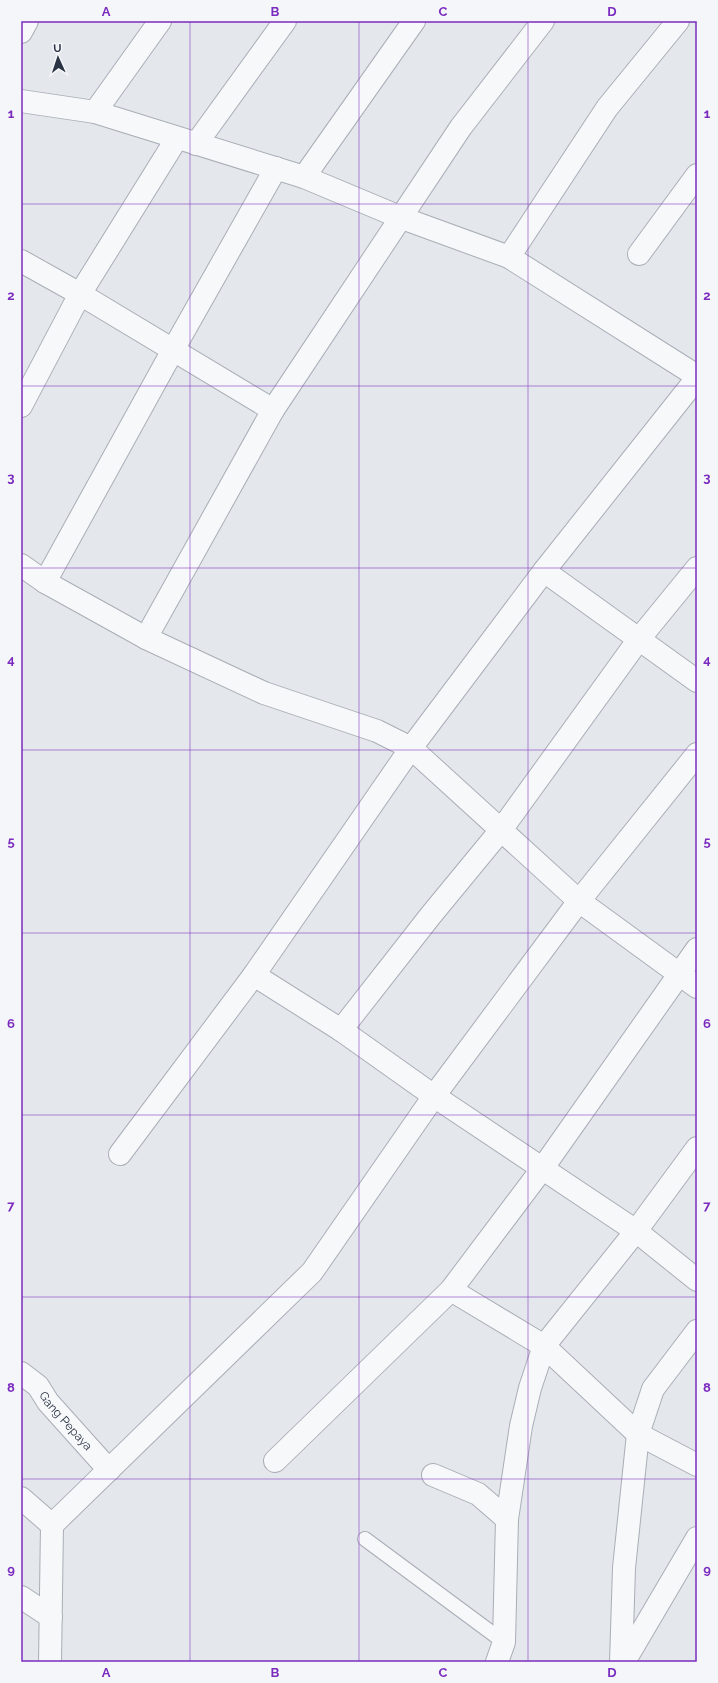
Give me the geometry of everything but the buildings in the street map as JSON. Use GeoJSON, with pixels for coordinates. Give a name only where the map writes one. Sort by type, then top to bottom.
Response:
{"type":"FeatureCollection","features":[{"type":"Feature","properties":{"kind":"street"},"geometry":{"type":"LineString","coordinates":[[21,32],[27,21]]}},
{"type":"Feature","properties":{"kind":"street"},"geometry":{"type":"LineString","coordinates":[[95,112],[160,21]]}},
{"type":"Feature","properties":{"kind":"street"},"geometry":{"type":"LineString","coordinates":[[21,406],[80,294],[187,141],[285,21]]}},
{"type":"Feature","properties":{"kind":"street"},"geometry":{"type":"LineString","coordinates":[[304,177],[414,21]]}},
{"type":"Feature","properties":{"kind":"street"},"geometry":{"type":"LineString","coordinates":[[146,638],[273,410],[402,218],[461,127],[543,21]]}},
{"type":"Feature","properties":{"kind":"street"},"geometry":{"type":"LineString","coordinates":[[509,257],[607,108],[678,21]]}},
{"type":"Feature","properties":{"kind":"street"},"geometry":{"type":"LineString","coordinates":[[21,101],[95,112],[276,168],[304,177],[402,218],[509,257],[697,377],[544,571],[411,748],[254,975],[120,1154]]}},
{"type":"Feature","properties":{"kind":"street"},"geometry":{"type":"LineString","coordinates":[[46,582],[173,350],[276,168]]}},
{"type":"Feature","properties":{"kind":"street"},"geometry":{"type":"LineString","coordinates":[[639,254],[697,176]]}},
{"type":"Feature","properties":{"kind":"street"},"geometry":{"type":"LineString","coordinates":[[21,261],[80,294],[273,410]]}},
{"type":"Feature","properties":{"kind":"street"},"geometry":{"type":"LineString","coordinates":[[21,565],[46,582],[146,638],[264,693],[377,731],[411,748],[579,901],[697,987]]}},
{"type":"Feature","properties":{"kind":"street"},"geometry":{"type":"LineString","coordinates":[[341,1030],[431,915],[501,830],[639,639],[697,568]]}},
{"type":"Feature","properties":{"kind":"street"},"geometry":{"type":"LineString","coordinates":[[544,571],[697,681]]}},
{"type":"Feature","properties":{"kind":"street"},"geometry":{"type":"LineString","coordinates":[[50,1662],[52,1525],[312,1272],[434,1096],[579,901],[697,754]]}},
{"type":"Feature","properties":{"kind":"street"},"geometry":{"type":"LineString","coordinates":[[275,1461],[451,1290],[542,1169],[697,949]]}},
{"type":"Feature","properties":{"kind":"street"},"geometry":{"type":"LineString","coordinates":[[254,975],[341,1030],[434,1096],[636,1231],[697,1280]]}},
{"type":"Feature","properties":{"kind":"street"},"geometry":{"type":"LineString","coordinates":[[497,1662],[504,1642],[507,1519],[526,1403],[544,1346],[636,1231],[697,1148]]}},
{"type":"Feature","properties":{"kind":"street"},"geometry":{"type":"LineString","coordinates":[[451,1290],[544,1346],[638,1434],[697,1465]]}},
{"type":"Feature","properties":{"kind":"street"},"geometry":{"type":"LineString","coordinates":[[623,1662],[624,1568],[638,1434],[653,1389],[697,1331]]}},
{"type":"Feature","properties":{"kind":"street","name":"Gang Pepaya"},"geometry":{"type":"LineString","coordinates":[[21,1373],[38,1386],[48,1402],[109,1470]]}},
{"type":"Feature","properties":{"kind":"street"},"geometry":{"type":"LineString","coordinates":[[433,1475],[478,1494],[507,1519]]}},
{"type":"Feature","properties":{"kind":"street"},"geometry":{"type":"LineString","coordinates":[[21,1498],[52,1525]]}},
{"type":"Feature","properties":{"kind":"street"},"geometry":{"type":"LineString","coordinates":[[623,1662],[697,1538]]}},
{"type":"Feature","properties":{"kind":"street"},"geometry":{"type":"LineString","coordinates":[[21,1597],[51,1617]]}},
{"type":"Feature","properties":{"kind":"lane"},"geometry":{"type":"LineString","coordinates":[[365,1539],[504,1642]]}}]}
